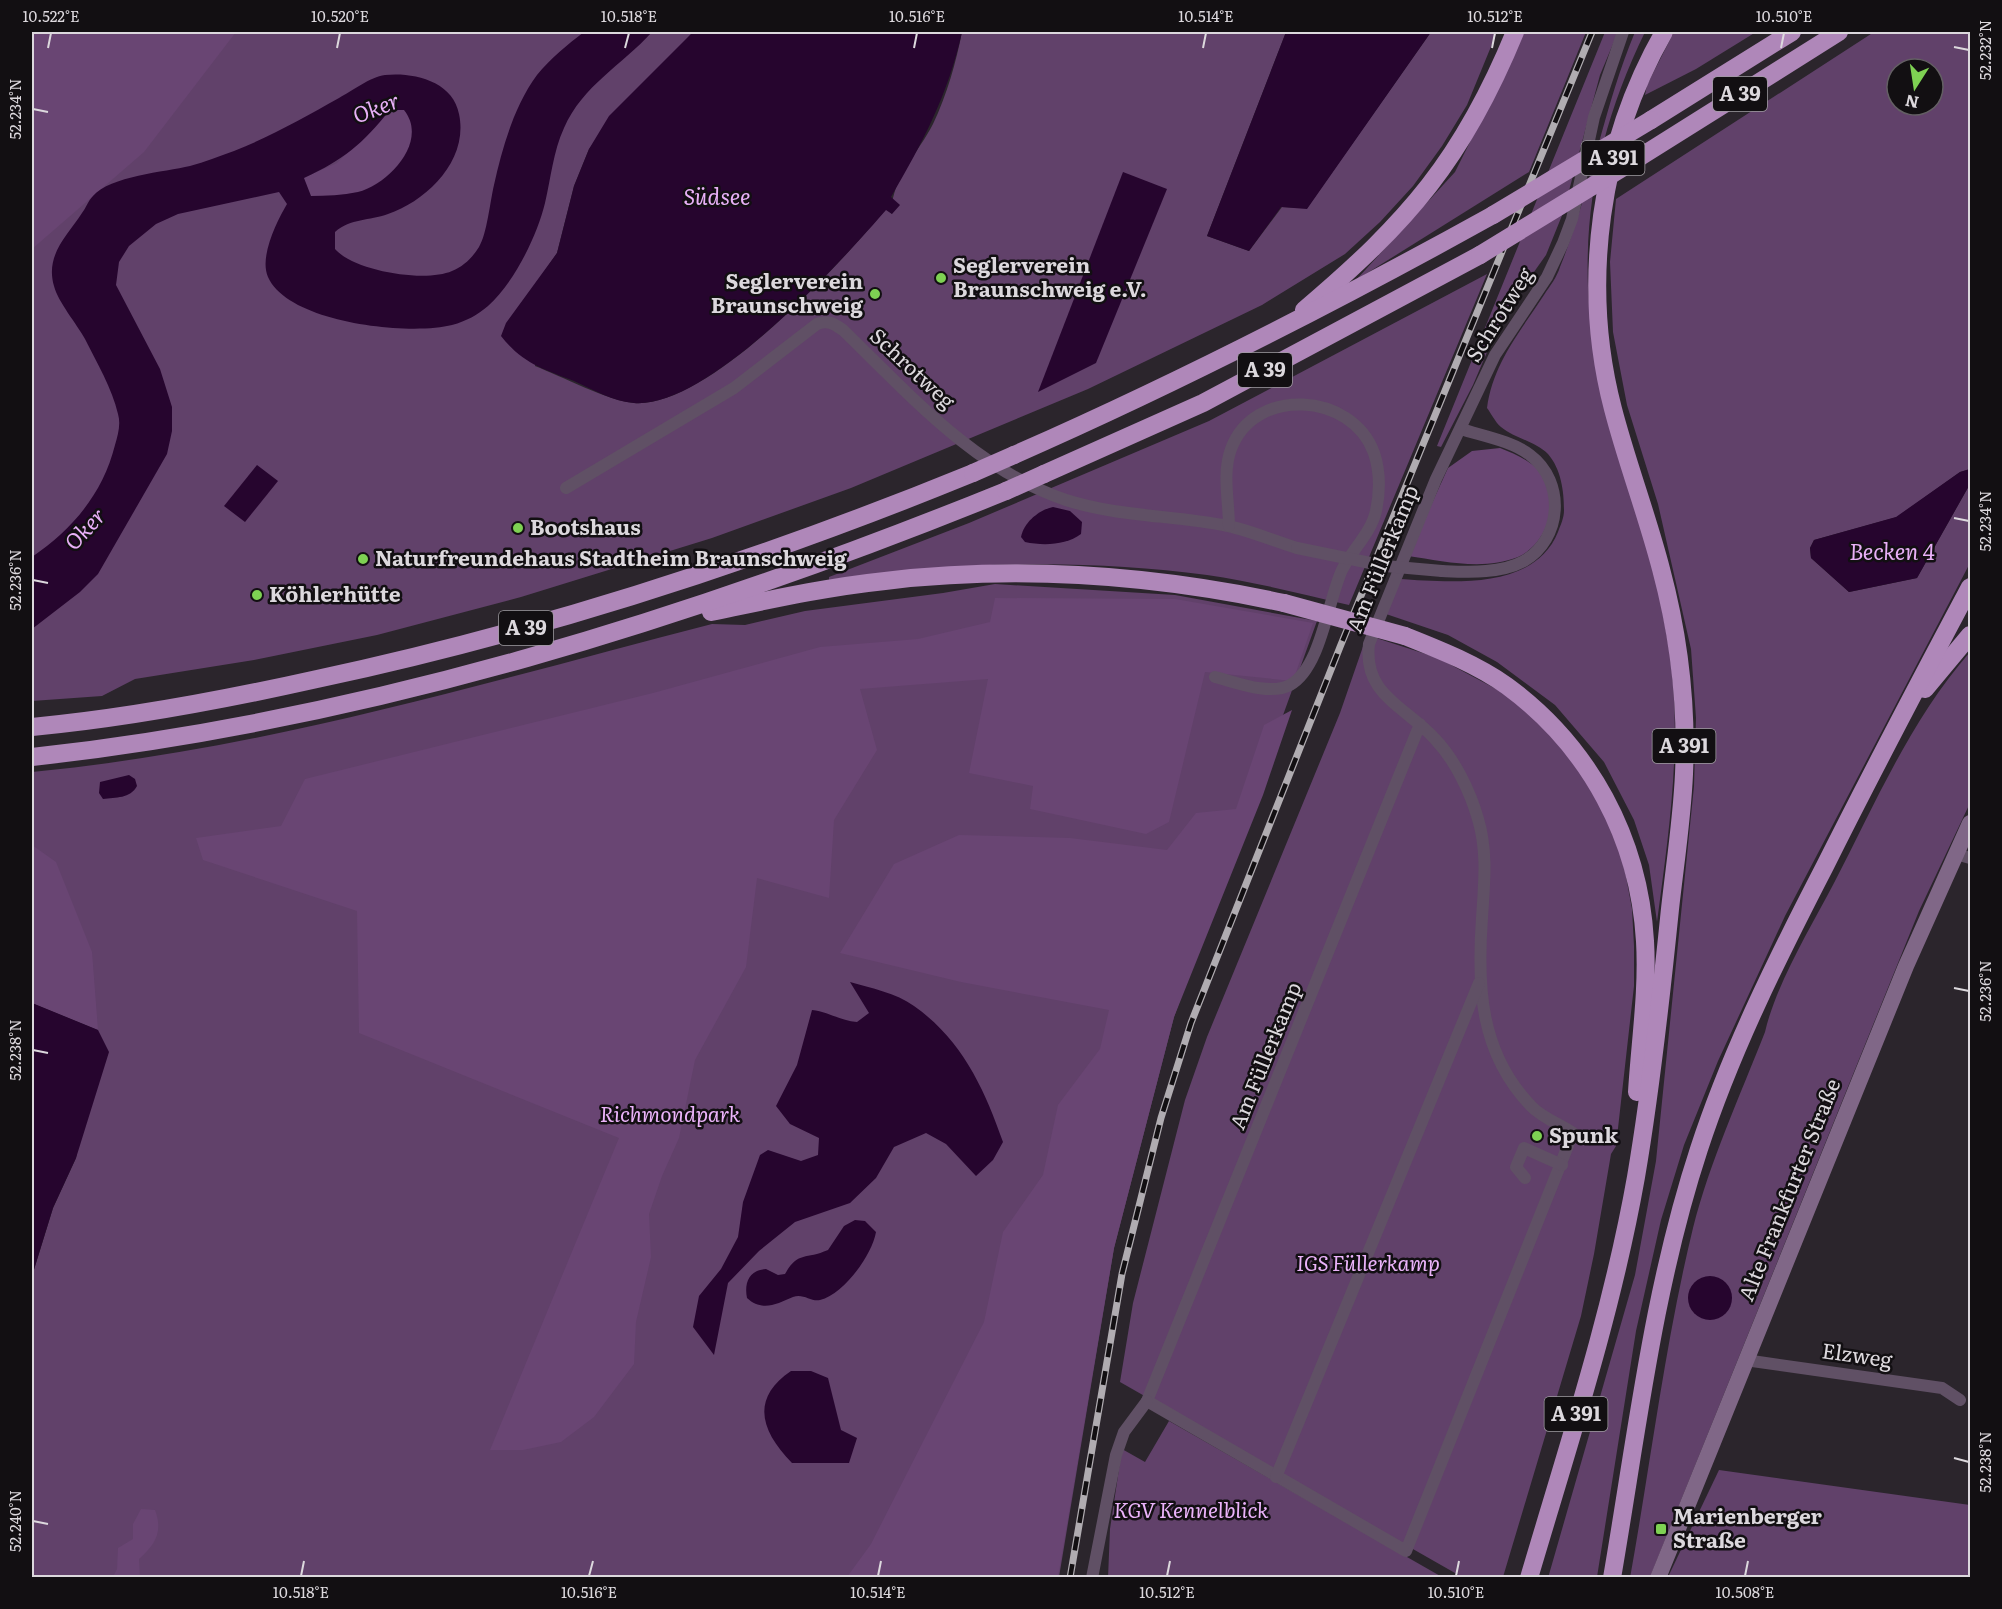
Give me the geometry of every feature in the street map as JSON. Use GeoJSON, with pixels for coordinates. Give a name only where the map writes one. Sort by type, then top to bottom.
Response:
{"type":"FeatureCollection","features":[{"type":"Feature","properties":{"kind":"highway"},"geometry":{"type":"LineString","coordinates":[[1282,329],[1380,244],[1423,196],[1475,118],[1515,32]]}},
{"type":"Feature","properties":{"kind":"highway","name":"A 391"},"geometry":{"type":"LineString","coordinates":[[1529,1578],[1620,1250],[1635,1179],[1665,962],[1684,775],[1683,699],[1675,632],[1661,569],[1612,406],[1600,331],[1598,278],[1603,204],[1613,159],[1639,81],[1664,32]]}},
{"type":"Feature","properties":{"kind":"highway","name":"A 39"},"geometry":{"type":"LineString","coordinates":[[32,727],[271,689],[394,662],[530,627],[776,549],[847,524],[1014,455],[1282,329],[1493,215],[1792,32]]}},
{"type":"Feature","properties":{"kind":"highway","name":"A 39"},"geometry":{"type":"LineString","coordinates":[[36,757],[144,742],[331,708],[508,663],[641,626],[840,556],[1006,491],[1203,403],[1480,255],[1640,158],[1839,32]]}},
{"type":"Feature","properties":{"kind":"highway"},"geometry":{"type":"LineString","coordinates":[[641,626],[807,592],[884,581],[995,573],[1053,574],[1168,582],[1284,603],[1405,636],[1474,666],[1506,685],[1536,709],[1587,766],[1607,799],[1622,833],[1642,904],[1645,943],[1635,1118],[1620,1250]]}},
{"type":"Feature","properties":{"kind":"highway"},"geometry":{"type":"LineString","coordinates":[[1890,739],[1971,587]]}},
{"type":"Feature","properties":{"kind":"highway","name":"A 391"},"geometry":{"type":"LineString","coordinates":[[1612,1578],[1651,1331],[1676,1224],[1699,1148],[1730,1065],[1784,944],[1890,739],[1913,704],[1971,635]]}},
{"type":"Feature","properties":{"kind":"street","name":"Schrotweg"},"geometry":{"type":"LineString","coordinates":[[566,488],[734,388],[817,324],[832,322],[968,446],[1022,480],[1067,500],[1127,514],[1229,526],[1297,548],[1375,565],[1442,571],[1484,571],[1523,562],[1543,544],[1555,519],[1555,497],[1545,472],[1531,455],[1461,429],[1495,355],[1547,277],[1563,243],[1572,219],[1597,106],[1623,32]]}},
{"type":"Feature","properties":{"kind":"street"},"geometry":{"type":"LineString","coordinates":[[1215,677],[1267,688],[1281,688],[1291,684],[1301,675],[1322,630],[1341,572],[1358,542],[1372,524],[1379,481],[1369,443],[1353,422],[1318,405],[1290,405],[1263,413],[1244,430],[1231,449],[1227,470],[1229,526]]}},
{"type":"Feature","properties":{"kind":"street","name":"Am Füllerkamp"},"geometry":{"type":"LineString","coordinates":[[1147,1401],[1406,1551],[1562,1165],[1573,1132],[1532,1108],[1509,1077],[1485,1022],[1479,982],[1485,882],[1483,839],[1471,798],[1436,740],[1387,698],[1375,682],[1366,663],[1369,644],[1436,479],[1461,429]]}},
{"type":"Feature","properties":{"kind":"street","name":"Am Füllerkamp"},"geometry":{"type":"LineString","coordinates":[[1092,1578],[1116,1455],[1124,1432],[1147,1401],[1420,724]]}},
{"type":"Feature","properties":{"kind":"street","name":"Alte Frankfurter Straße"},"geometry":{"type":"LineString","coordinates":[[1658,1578],[1906,966],[1963,856],[1971,823]]}},
{"type":"Feature","properties":{"kind":"street","name":"Am Füllerkamp"},"geometry":{"type":"LineString","coordinates":[[1276,1477],[1479,982]]}},
{"type":"Feature","properties":{"kind":"street"},"geometry":{"type":"LineString","coordinates":[[1525,1178],[1516,1167],[1524,1148],[1562,1165]]}},
{"type":"Feature","properties":{"kind":"street","name":"Elzweg"},"geometry":{"type":"LineString","coordinates":[[1745,1360],[1942,1388],[1960,1400]]}},
{"type":"Feature","properties":{"kind":"green space"},"geometry":{"type":"Polygon","coordinates":[[[32,32],[693,32],[589,149],[574,186],[557,253],[542,275],[535,366],[598,393],[634,403],[664,399],[698,383],[734,358],[806,296],[886,209],[892,214],[892,202],[900,179],[927,135],[943,102],[962,32],[1286,32],[1207,236],[1249,251],[1282,207],[1307,208],[1431,32],[1497,32],[1467,105],[1442,146],[1413,186],[1380,222],[1345,254],[1262,305],[1088,389],[851,488],[712,538],[521,597],[377,635],[254,660],[135,679],[102,696],[32,701],[32,32]]]}},
{"type":"Feature","properties":{"kind":"green space"},"geometry":{"type":"Polygon","coordinates":[[[32,32],[236,32],[144,152],[32,249],[32,32]]]}},
{"type":"Feature","properties":{"kind":"green space"},"geometry":{"type":"Polygon","coordinates":[[[1521,32],[1586,32],[1529,172],[1356,280],[1455,172],[1501,80],[1521,32]]]}},
{"type":"Feature","properties":{"kind":"green space"},"geometry":{"type":"Polygon","coordinates":[[[1605,32],[1618,32],[1600,75],[1563,213],[1546,255],[1502,317],[1473,385],[1441,447],[1437,446],[1605,32]]]}},
{"type":"Feature","properties":{"kind":"green space"},"geometry":{"type":"Polygon","coordinates":[[[1635,32],[1645,32],[1617,98],[1598,165],[1592,199],[1588,269],[1589,306],[1593,329],[1650,555],[1664,618],[1673,683],[1675,751],[1673,786],[1657,922],[1649,865],[1634,820],[1604,762],[1555,705],[1497,662],[1448,635],[1386,614],[1399,579],[1466,581],[1511,574],[1530,565],[1546,551],[1558,532],[1564,510],[1563,495],[1559,473],[1552,460],[1537,446],[1501,427],[1487,408],[1501,362],[1559,271],[1580,209],[1614,90],[1635,32]]]}},
{"type":"Feature","properties":{"kind":"green space"},"geometry":{"type":"Polygon","coordinates":[[[1674,32],[1756,32],[1696,69],[1645,95],[1647,85],[1674,32]]]}},
{"type":"Feature","properties":{"kind":"green space"},"geometry":{"type":"Polygon","coordinates":[[[1874,32],[1970,32],[1970,469],[1960,472],[1897,517],[1814,540],[1810,548],[1811,558],[1849,592],[1917,578],[1970,484],[1970,563],[1785,916],[1718,1061],[1684,1145],[1661,1220],[1636,1331],[1597,1577],[1548,1578],[1635,1275],[1656,1161],[1694,786],[1696,718],[1691,649],[1658,504],[1627,405],[1613,332],[1610,262],[1616,199],[1874,32]]]}},
{"type":"Feature","properties":{"kind":"green space"},"geometry":{"type":"Polygon","coordinates":[[[390,110],[404,110],[410,122],[412,135],[409,147],[393,171],[382,180],[358,192],[311,196],[303,178],[337,163],[390,110]]]}},
{"type":"Feature","properties":{"kind":"green space"},"geometry":{"type":"Polygon","coordinates":[[[1487,274],[1349,605],[1278,588],[1207,575],[1113,566],[1018,564],[970,566],[829,580],[829,577],[969,523],[1209,421],[1487,274]]]}},
{"type":"Feature","properties":{"kind":"green space"},"geometry":{"type":"Polygon","coordinates":[[[1500,448],[1531,464],[1545,479],[1551,501],[1550,512],[1547,524],[1536,544],[1518,557],[1491,563],[1463,564],[1408,556],[1448,468],[1472,451],[1500,448]]]}},
{"type":"Feature","properties":{"kind":"green space","name":"Richmondpark"},"geometry":{"type":"Polygon","coordinates":[[[995,584],[1175,595],[1317,621],[1174,1017],[1114,1248],[1059,1577],[32,1577],[32,1276],[53,1208],[76,1158],[98,1030],[32,1003],[32,772],[119,762],[290,731],[459,691],[712,624],[745,625],[805,611],[995,584]]]}},
{"type":"Feature","properties":{"kind":"green space"},"geometry":{"type":"Polygon","coordinates":[[[995,598],[1175,599],[1313,623],[1293,681],[1205,672],[1169,822],[1146,834],[1030,809],[1033,786],[969,773],[988,679],[860,689],[877,750],[834,820],[829,898],[757,878],[746,967],[695,1060],[679,1138],[662,1176],[649,1214],[651,1257],[636,1322],[634,1364],[594,1417],[561,1442],[523,1450],[490,1450],[619,1138],[359,1033],[357,911],[203,860],[196,838],[281,826],[305,779],[653,693],[820,647],[918,639],[990,622],[995,598]]]}},
{"type":"Feature","properties":{"kind":"green space","name":"IGS Füllerkamp"},"geometry":{"type":"Polygon","coordinates":[[[1367,635],[1438,658],[1513,698],[1543,724],[1595,791],[1615,836],[1625,871],[1632,909],[1634,986],[1616,1146],[1611,1154],[1581,1316],[1503,1577],[1462,1577],[1120,1382],[1133,1303],[1185,1100],[1207,1037],[1340,713],[1367,635]]]}},
{"type":"Feature","properties":{"kind":"green space"},"geometry":{"type":"Polygon","coordinates":[[[1970,652],[1970,803],[1919,911],[1650,1577],[1630,1578],[1666,1358],[1683,1271],[1700,1203],[1717,1153],[1765,1032],[1777,995],[1795,956],[1895,763],[1930,705],[1970,652]]]}},
{"type":"Feature","properties":{"kind":"green space"},"geometry":{"type":"Polygon","coordinates":[[[1292,710],[1263,795],[1174,1017],[1114,1248],[1058,1577],[847,1577],[871,1544],[984,1322],[1003,1232],[1043,1175],[1058,1105],[1100,1049],[1109,1010],[961,982],[840,953],[894,864],[959,835],[1070,838],[1167,850],[1196,813],[1236,809],[1264,725],[1292,710]]]}},
{"type":"Feature","properties":{"kind":"green space"},"geometry":{"type":"Polygon","coordinates":[[[32,845],[56,862],[92,952],[98,1030],[32,1003],[32,845]]]}},
{"type":"Feature","properties":{"kind":"green space","name":"KGV Kennelblick"},"geometry":{"type":"Polygon","coordinates":[[[1169,1421],[1442,1577],[1108,1578],[1110,1529],[1122,1449],[1145,1462],[1169,1421]]]}},
{"type":"Feature","properties":{"kind":"green space"},"geometry":{"type":"Polygon","coordinates":[[[1719,1470],[1970,1505],[1970,1577],[1668,1577],[1719,1470]]]}},
{"type":"Feature","properties":{"kind":"green space"},"geometry":{"type":"Polygon","coordinates":[[[141,1509],[155,1510],[158,1531],[150,1548],[139,1559],[140,1577],[113,1577],[117,1569],[118,1548],[133,1539],[133,1524],[141,1509]]]}},
{"type":"Feature","properties":{"kind":"water","name":"Oker"},"geometry":{"type":"Polygon","coordinates":[[[584,32],[652,32],[592,88],[572,113],[557,146],[545,203],[523,258],[498,296],[467,320],[433,328],[380,327],[324,315],[299,305],[280,293],[268,277],[266,269],[270,239],[287,204],[279,192],[178,214],[156,224],[129,246],[119,262],[116,285],[160,369],[172,407],[172,431],[167,454],[98,574],[80,592],[32,629],[32,557],[73,522],[94,494],[110,462],[119,430],[118,414],[108,385],[85,339],[59,299],[52,275],[52,265],[59,246],[93,196],[101,189],[125,179],[190,166],[247,145],[379,76],[396,74],[419,77],[440,86],[455,103],[459,114],[460,131],[458,147],[451,162],[430,189],[403,208],[341,227],[335,232],[335,249],[344,257],[358,263],[391,273],[425,276],[452,271],[471,258],[482,241],[501,157],[515,114],[529,87],[542,69],[559,52],[584,32]],[[390,110],[352,150],[304,178],[311,196],[358,192],[382,180],[393,171],[409,147],[412,135],[410,122],[404,110],[390,110]]]}},
{"type":"Feature","properties":{"kind":"water","name":"Südsee"},"geometry":{"type":"Polygon","coordinates":[[[693,32],[962,32],[950,77],[933,118],[891,197],[900,205],[892,214],[886,210],[806,296],[734,359],[698,383],[664,399],[626,402],[603,395],[534,364],[517,353],[501,336],[506,323],[557,253],[574,186],[589,149],[609,116],[693,32]]]}},
{"type":"Feature","properties":{"kind":"water"},"geometry":{"type":"Polygon","coordinates":[[[1286,32],[1431,32],[1307,209],[1281,207],[1249,251],[1207,236],[1286,32]]]}},
{"type":"Feature","properties":{"kind":"water"},"geometry":{"type":"Polygon","coordinates":[[[1123,172],[1167,189],[1096,363],[1038,392],[1123,172]]]}},
{"type":"Feature","properties":{"kind":"water"},"geometry":{"type":"Polygon","coordinates":[[[257,465],[278,481],[245,522],[224,506],[257,465]]]}},
{"type":"Feature","properties":{"kind":"water","name":"Becken 4"},"geometry":{"type":"Polygon","coordinates":[[[1970,469],[1970,484],[1917,578],[1849,592],[1811,558],[1810,548],[1814,540],[1896,517],[1960,472],[1970,469]]]}},
{"type":"Feature","properties":{"kind":"water"},"geometry":{"type":"Polygon","coordinates":[[[1053,507],[1070,511],[1082,522],[1081,534],[1054,544],[1025,542],[1021,537],[1025,526],[1038,514],[1053,507]]]}},
{"type":"Feature","properties":{"kind":"water"},"geometry":{"type":"Polygon","coordinates":[[[129,775],[135,779],[137,786],[131,793],[122,797],[103,799],[99,793],[100,782],[129,775]]]}},
{"type":"Feature","properties":{"kind":"water"},"geometry":{"type":"Polygon","coordinates":[[[850,982],[883,991],[907,1001],[931,1019],[969,1066],[988,1103],[1003,1142],[993,1160],[976,1176],[946,1144],[926,1133],[894,1147],[876,1178],[850,1203],[795,1222],[759,1251],[728,1283],[714,1355],[693,1327],[699,1296],[721,1269],[738,1237],[743,1202],[760,1155],[768,1150],[801,1161],[818,1155],[819,1138],[790,1124],[776,1106],[797,1065],[812,1010],[857,1022],[869,1013],[850,982]]]}},
{"type":"Feature","properties":{"kind":"water"},"geometry":{"type":"Polygon","coordinates":[[[32,1003],[98,1030],[109,1052],[76,1158],[53,1208],[32,1276],[32,1003]]]}},
{"type":"Feature","properties":{"kind":"water"},"geometry":{"type":"Polygon","coordinates":[[[855,1220],[865,1221],[876,1232],[863,1262],[838,1290],[820,1300],[797,1296],[764,1306],[747,1298],[747,1282],[755,1272],[766,1269],[778,1275],[785,1274],[798,1259],[828,1250],[844,1226],[855,1220]]]}},
{"type":"Feature","properties":{"kind":"water"},"geometry":{"type":"Polygon","coordinates":[[[1710,1276],[1726,1282],[1732,1298],[1726,1314],[1710,1320],[1694,1314],[1688,1298],[1694,1282],[1710,1276]]]}},
{"type":"Feature","properties":{"kind":"water"},"geometry":{"type":"Polygon","coordinates":[[[791,1371],[811,1371],[828,1378],[841,1430],[857,1438],[849,1463],[792,1463],[773,1439],[764,1416],[765,1404],[778,1382],[791,1371]]]}},
{"type":"Feature","properties":{"kind":"railway"},"geometry":{"type":"LineString","coordinates":[[1070,1578],[1122,1274],[1161,1118],[1191,1023],[1340,647],[1592,32]]}},
{"type":"Feature","properties":{"kind":"place","name":"Seglerverein Braunschweig e.V."},"geometry":{"type":"Point","coordinates":[941,278]}},
{"type":"Feature","properties":{"kind":"place","name":"Seglerverein Braunschweig"},"geometry":{"type":"Point","coordinates":[875,294]}},
{"type":"Feature","properties":{"kind":"place","name":"Bootshaus"},"geometry":{"type":"Point","coordinates":[518,528]}},
{"type":"Feature","properties":{"kind":"place","name":"Naturfreundehaus Stadtheim Braunschweig"},"geometry":{"type":"Point","coordinates":[363,559]}},
{"type":"Feature","properties":{"kind":"place","name":"Köhlerhütte"},"geometry":{"type":"Point","coordinates":[257,595]}},
{"type":"Feature","properties":{"kind":"place","name":"Spunk"},"geometry":{"type":"Point","coordinates":[1537,1136]}},
{"type":"Feature","properties":{"kind":"place","name":"Marienberger Straße"},"geometry":{"type":"Point","coordinates":[1661,1529]}}]}
